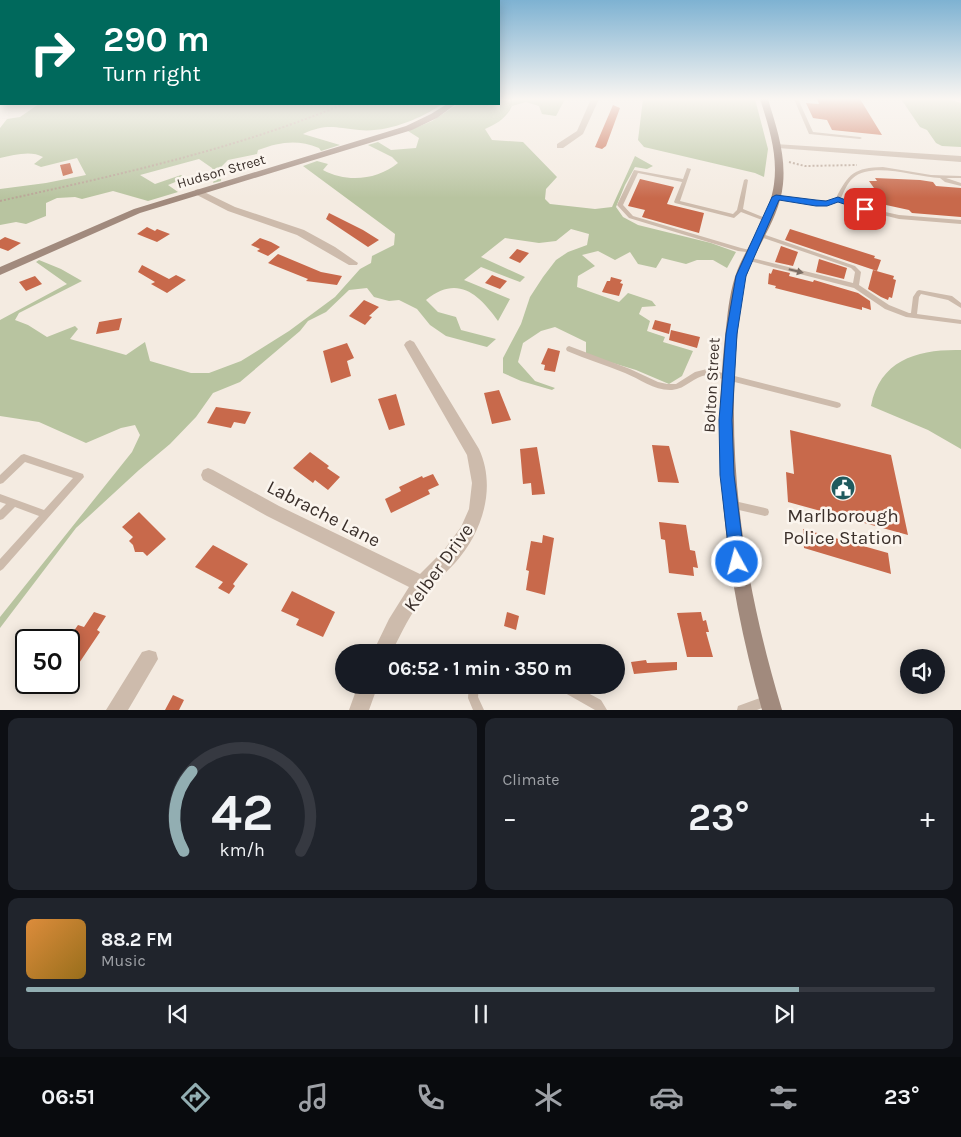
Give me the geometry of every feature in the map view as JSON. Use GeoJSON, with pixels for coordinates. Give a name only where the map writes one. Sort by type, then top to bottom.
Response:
{"type":"FeatureCollection","features":[{"type":"Feature","properties":{"kind":"main road","name":"Hudson Street"},"geometry":{"type":"LineString","coordinates":[[0,271],[137,211],[395,132]]}},
{"type":"Feature","properties":{"kind":"main road","name":"Bolton Street"},"geometry":{"type":"LineString","coordinates":[[770,705],[747,624],[730,504],[725,449],[728,378],[736,296],[741,276],[776,197],[779,163],[778,146],[774,132]]}},
{"type":"Feature","properties":{"kind":"street"},"geometry":{"type":"LineString","coordinates":[[560,146],[580,132]]}},
{"type":"Feature","properties":{"kind":"street"},"geometry":{"type":"LineString","coordinates":[[778,146],[961,159]]}},
{"type":"Feature","properties":{"kind":"street"},"geometry":{"type":"LineString","coordinates":[[198,192],[212,202],[292,229],[324,244],[353,263]]}},
{"type":"Feature","properties":{"kind":"street","name":"Kelber Drive"},"geometry":{"type":"LineString","coordinates":[[387,644],[422,584],[451,555],[469,531],[476,513],[480,490],[479,472],[474,454],[410,345]]}},
{"type":"Feature","properties":{"kind":"street","name":"Labrache Lane"},"geometry":{"type":"LineString","coordinates":[[208,475],[307,528],[422,584]]}},
{"type":"Feature","properties":{"kind":"street"},"geometry":{"type":"LineString","coordinates":[[116,710],[149,659]]}},
{"type":"Feature","properties":{"kind":"street"},"geometry":{"type":"LineString","coordinates":[[359,710],[365,694]]}},
{"type":"Feature","properties":{"kind":"lane"},"geometry":{"type":"LineString","coordinates":[[811,132],[812,134],[860,138]]}},
{"type":"Feature","properties":{"kind":"lane"},"geometry":{"type":"LineString","coordinates":[[689,168],[677,202],[734,216],[740,210],[746,180]]}},
{"type":"Feature","properties":{"kind":"lane"},"geometry":{"type":"LineString","coordinates":[[838,200],[850,177],[859,172],[892,170],[941,177],[961,177]]}},
{"type":"Feature","properties":{"kind":"lane"},"geometry":{"type":"LineString","coordinates":[[684,181],[636,171],[620,205],[630,217],[856,286],[887,307],[914,316],[961,322]]}},
{"type":"Feature","properties":{"kind":"lane"},"geometry":{"type":"LineString","coordinates":[[941,177],[961,185]]}},
{"type":"Feature","properties":{"kind":"lane"},"geometry":{"type":"LineString","coordinates":[[776,197],[816,203],[838,200],[899,217],[961,222]]}},
{"type":"Feature","properties":{"kind":"lane"},"geometry":{"type":"LineString","coordinates":[[740,210],[767,220]]}},
{"type":"Feature","properties":{"kind":"lane"},"geometry":{"type":"LineString","coordinates":[[760,235],[853,267],[858,271],[856,286]]}},
{"type":"Feature","properties":{"kind":"lane"},"geometry":{"type":"LineString","coordinates":[[914,316],[916,297],[919,292],[950,298],[961,306]]}},
{"type":"Feature","properties":{"kind":"lane"},"geometry":{"type":"LineString","coordinates":[[569,349],[665,387],[682,385],[702,372],[838,405]]}},
{"type":"Feature","properties":{"kind":"lane"},"geometry":{"type":"LineString","coordinates":[[0,480],[24,458],[80,477],[0,566]]}},
{"type":"Feature","properties":{"kind":"lane"},"geometry":{"type":"LineString","coordinates":[[0,498],[46,515]]}},
{"type":"Feature","properties":{"kind":"lane"},"geometry":{"type":"LineString","coordinates":[[0,516],[13,503]]}},
{"type":"Feature","properties":{"kind":"lane"},"geometry":{"type":"LineString","coordinates":[[730,504],[766,512]]}},
{"type":"Feature","properties":{"kind":"lane"},"geometry":{"type":"LineString","coordinates":[[473,694],[473,698],[479,710]]}},
{"type":"Feature","properties":{"kind":"lane"},"geometry":{"type":"LineString","coordinates":[[579,694],[597,704],[602,710]]}},
{"type":"Feature","properties":{"kind":"lane"},"geometry":{"type":"LineString","coordinates":[[742,710],[770,705]]}},
{"type":"Feature","properties":{"kind":"path"},"geometry":{"type":"LineString","coordinates":[[0,202],[215,151],[273,132]]}},
{"type":"Feature","properties":{"kind":"path"},"geometry":{"type":"LineString","coordinates":[[789,162],[806,166],[859,165]]}},
{"type":"Feature","properties":{"kind":"green space"},"geometry":{"type":"Polygon","coordinates":[[[0,132],[308,132],[303,134],[340,145],[321,151],[319,148],[303,143],[281,143],[266,147],[258,150],[257,154],[228,160],[222,166],[221,181],[213,183],[216,175],[212,168],[199,159],[140,175],[155,184],[181,175],[185,178],[168,185],[178,192],[148,201],[113,191],[82,199],[75,197],[57,198],[46,203],[46,216],[26,224],[16,222],[0,225],[0,189],[86,175],[77,158],[41,167],[34,164],[43,157],[38,155],[22,154],[0,158],[0,132]]]}},
{"type":"Feature","properties":{"kind":"green space"},"geometry":{"type":"Polygon","coordinates":[[[410,132],[487,132],[492,140],[523,142],[557,177],[546,189],[545,199],[550,204],[595,209],[612,207],[635,156],[653,166],[647,169],[635,167],[616,207],[623,217],[638,225],[711,243],[736,252],[727,268],[713,260],[697,260],[686,264],[662,258],[656,268],[638,264],[630,252],[615,260],[598,251],[582,255],[595,266],[578,276],[577,287],[619,302],[628,293],[652,301],[656,306],[642,307],[639,314],[650,321],[647,331],[665,337],[663,342],[693,351],[682,376],[669,384],[636,370],[586,355],[586,342],[555,327],[541,331],[523,343],[518,362],[535,381],[555,388],[552,390],[521,381],[503,373],[503,358],[521,324],[530,297],[543,277],[556,260],[568,252],[587,245],[589,234],[571,229],[556,241],[539,243],[505,238],[481,257],[525,277],[520,282],[481,267],[464,280],[510,299],[498,321],[475,295],[457,288],[437,293],[426,300],[438,312],[456,317],[461,330],[496,339],[487,347],[446,336],[430,325],[417,309],[399,300],[389,301],[374,297],[367,288],[349,290],[326,312],[308,321],[300,331],[240,382],[213,393],[196,417],[170,444],[76,528],[0,628],[0,617],[132,452],[140,435],[135,425],[121,428],[86,443],[39,422],[0,416],[0,320],[67,284],[36,262],[39,260],[61,269],[82,281],[19,313],[15,320],[28,325],[47,337],[75,326],[78,329],[70,339],[126,355],[145,342],[150,361],[191,373],[209,373],[241,361],[289,331],[335,297],[360,269],[371,263],[372,256],[394,245],[395,234],[303,166],[317,161],[328,164],[323,170],[342,177],[362,178],[371,176],[390,169],[398,163],[392,157],[368,145],[378,142],[391,150],[416,148],[419,138],[410,132]]]}},
{"type":"Feature","properties":{"kind":"green space"},"geometry":{"type":"Polygon","coordinates":[[[639,132],[764,132],[768,149],[764,177],[755,173],[644,147],[638,140],[639,132]]]}},
{"type":"Feature","properties":{"kind":"green space"},"geometry":{"type":"Polygon","coordinates":[[[928,132],[961,132],[961,147],[942,146],[936,143],[928,132]]]}},
{"type":"Feature","properties":{"kind":"green space"},"geometry":{"type":"Polygon","coordinates":[[[945,350],[961,350],[961,449],[928,430],[871,406],[883,377],[892,367],[916,355],[945,350]]]}},
{"type":"Feature","properties":{"kind":"building"},"geometry":{"type":"Polygon","coordinates":[[[601,132],[611,132],[606,146],[602,149],[595,147],[601,132]]]}},
{"type":"Feature","properties":{"kind":"building"},"geometry":{"type":"Polygon","coordinates":[[[853,132],[880,132],[882,135],[853,132]]]}},
{"type":"Feature","properties":{"kind":"building"},"geometry":{"type":"Polygon","coordinates":[[[70,163],[73,173],[63,176],[60,165],[70,163]]]}},
{"type":"Feature","properties":{"kind":"building"},"geometry":{"type":"Polygon","coordinates":[[[875,178],[920,180],[933,182],[936,186],[961,188],[961,217],[912,213],[909,210],[886,205],[869,181],[877,181],[875,178]]]}},
{"type":"Feature","properties":{"kind":"building"},"geometry":{"type":"Polygon","coordinates":[[[640,179],[674,187],[667,204],[704,213],[699,233],[642,217],[645,210],[628,206],[640,179]]]}},
{"type":"Feature","properties":{"kind":"building"},"geometry":{"type":"Polygon","coordinates":[[[329,213],[379,240],[368,247],[326,219],[329,213]]]}},
{"type":"Feature","properties":{"kind":"building"},"geometry":{"type":"Polygon","coordinates":[[[147,227],[170,234],[157,242],[137,234],[147,227]]]}},
{"type":"Feature","properties":{"kind":"building"},"geometry":{"type":"Polygon","coordinates":[[[790,229],[875,256],[874,258],[881,260],[877,271],[785,240],[790,229]]]}},
{"type":"Feature","properties":{"kind":"building"},"geometry":{"type":"Polygon","coordinates":[[[5,237],[21,243],[8,251],[0,248],[0,240],[5,237]]]}},
{"type":"Feature","properties":{"kind":"building"},"geometry":{"type":"Polygon","coordinates":[[[260,238],[280,247],[268,256],[257,251],[260,249],[251,245],[260,238]]]}},
{"type":"Feature","properties":{"kind":"building"},"geometry":{"type":"Polygon","coordinates":[[[781,246],[798,252],[793,266],[775,262],[781,246]]]}},
{"type":"Feature","properties":{"kind":"building"},"geometry":{"type":"Polygon","coordinates":[[[517,249],[529,253],[520,263],[509,258],[517,249]]]}},
{"type":"Feature","properties":{"kind":"building"},"geometry":{"type":"Polygon","coordinates":[[[278,254],[321,272],[342,276],[337,285],[306,281],[308,279],[268,263],[278,254]]]}},
{"type":"Feature","properties":{"kind":"building"},"geometry":{"type":"Polygon","coordinates":[[[819,259],[847,268],[844,279],[816,272],[819,259]]]}},
{"type":"Feature","properties":{"kind":"building"},"geometry":{"type":"Polygon","coordinates":[[[142,265],[169,279],[176,275],[186,280],[167,293],[151,284],[155,282],[138,272],[142,265]]]}},
{"type":"Feature","properties":{"kind":"building"},"geometry":{"type":"Polygon","coordinates":[[[773,269],[790,273],[789,276],[813,282],[814,280],[858,293],[870,301],[871,310],[862,307],[862,310],[775,288],[776,286],[768,284],[769,273],[771,274],[773,269]]]}},
{"type":"Feature","properties":{"kind":"building"},"geometry":{"type":"Polygon","coordinates":[[[873,270],[894,276],[893,279],[896,280],[892,298],[889,297],[888,300],[868,289],[873,270]]]}},
{"type":"Feature","properties":{"kind":"building"},"geometry":{"type":"Polygon","coordinates":[[[492,275],[507,281],[500,289],[485,283],[492,275]]]}},
{"type":"Feature","properties":{"kind":"building"},"geometry":{"type":"Polygon","coordinates":[[[35,276],[42,284],[26,291],[19,282],[35,276]]]}},
{"type":"Feature","properties":{"kind":"building"},"geometry":{"type":"Polygon","coordinates":[[[611,277],[622,280],[620,283],[623,284],[619,296],[602,292],[611,277]]]}},
{"type":"Feature","properties":{"kind":"building"},"geometry":{"type":"Polygon","coordinates":[[[364,300],[379,307],[369,316],[372,317],[365,325],[349,316],[364,300]]]}},
{"type":"Feature","properties":{"kind":"building"},"geometry":{"type":"Polygon","coordinates":[[[122,318],[119,330],[96,334],[99,322],[122,318]]]}},
{"type":"Feature","properties":{"kind":"building"},"geometry":{"type":"Polygon","coordinates":[[[655,320],[671,324],[669,334],[652,329],[655,320]]]}},
{"type":"Feature","properties":{"kind":"building"},"geometry":{"type":"Polygon","coordinates":[[[671,330],[700,337],[697,348],[669,340],[671,330]]]}},
{"type":"Feature","properties":{"kind":"building"},"geometry":{"type":"Polygon","coordinates":[[[347,343],[354,358],[347,361],[351,376],[331,383],[323,351],[347,343]]]}},
{"type":"Feature","properties":{"kind":"building"},"geometry":{"type":"Polygon","coordinates":[[[548,348],[560,351],[555,372],[544,370],[545,365],[541,364],[548,348]]]}},
{"type":"Feature","properties":{"kind":"building"},"geometry":{"type":"Polygon","coordinates":[[[499,390],[511,420],[492,424],[484,393],[499,390]]]}},
{"type":"Feature","properties":{"kind":"building"},"geometry":{"type":"Polygon","coordinates":[[[396,394],[405,425],[389,430],[378,399],[396,394]]]}},
{"type":"Feature","properties":{"kind":"building"},"geometry":{"type":"Polygon","coordinates":[[[216,407],[251,412],[245,424],[234,422],[231,428],[207,423],[216,407]]]}},
{"type":"Feature","properties":{"kind":"building","name":"Marlborough Police Station"},"geometry":{"type":"Polygon","coordinates":[[[790,430],[891,455],[908,535],[788,502],[786,472],[794,474],[790,430]]]}},
{"type":"Feature","properties":{"kind":"building"},"geometry":{"type":"Polygon","coordinates":[[[652,445],[669,446],[679,483],[658,482],[652,445]]]}},
{"type":"Feature","properties":{"kind":"building"},"geometry":{"type":"Polygon","coordinates":[[[537,447],[545,494],[532,495],[531,483],[523,484],[520,449],[537,447]]]}},
{"type":"Feature","properties":{"kind":"building"},"geometry":{"type":"Polygon","coordinates":[[[310,452],[340,477],[328,490],[315,480],[313,483],[293,468],[310,452]]]}},
{"type":"Feature","properties":{"kind":"building"},"geometry":{"type":"Polygon","coordinates":[[[433,474],[439,485],[428,490],[430,494],[391,513],[385,499],[401,491],[399,487],[422,476],[423,478],[433,474]]]}},
{"type":"Feature","properties":{"kind":"building"},"geometry":{"type":"Polygon","coordinates":[[[139,512],[166,539],[147,556],[143,552],[135,552],[133,545],[129,541],[133,537],[122,527],[139,512]]]}},
{"type":"Feature","properties":{"kind":"building"},"geometry":{"type":"Polygon","coordinates":[[[659,522],[686,525],[690,550],[695,551],[698,568],[693,567],[694,576],[669,573],[665,540],[661,539],[659,522]]]}},
{"type":"Feature","properties":{"kind":"building"},"geometry":{"type":"Polygon","coordinates":[[[803,529],[888,553],[891,574],[804,548],[803,529]]]}},
{"type":"Feature","properties":{"kind":"building"},"geometry":{"type":"Polygon","coordinates":[[[543,535],[554,538],[545,595],[526,590],[529,571],[526,570],[531,541],[542,543],[543,535]]]}},
{"type":"Feature","properties":{"kind":"building"},"geometry":{"type":"Polygon","coordinates":[[[213,545],[248,564],[233,584],[235,586],[229,594],[218,588],[223,582],[195,567],[213,545]]]}},
{"type":"Feature","properties":{"kind":"building"},"geometry":{"type":"Polygon","coordinates":[[[292,591],[335,612],[323,637],[296,625],[299,619],[281,611],[292,591]]]}},
{"type":"Feature","properties":{"kind":"building"},"geometry":{"type":"Polygon","coordinates":[[[94,612],[106,616],[97,630],[100,632],[80,662],[80,629],[75,629],[78,625],[84,627],[94,612]]]}},
{"type":"Feature","properties":{"kind":"building"},"geometry":{"type":"Polygon","coordinates":[[[507,612],[519,616],[516,630],[504,626],[507,612]]]}},
{"type":"Feature","properties":{"kind":"building"},"geometry":{"type":"Polygon","coordinates":[[[701,612],[703,621],[706,620],[709,632],[706,632],[713,657],[687,657],[677,613],[701,612]]]}},
{"type":"Feature","properties":{"kind":"building"},"geometry":{"type":"Polygon","coordinates":[[[646,660],[647,663],[677,662],[677,670],[634,674],[631,662],[646,660]]]}},
{"type":"Feature","properties":{"kind":"building"},"geometry":{"type":"Polygon","coordinates":[[[173,695],[184,700],[179,710],[165,710],[173,695]]]}},
{"type":"Feature","properties":{"kind":"place","name":"Marlborough Police Station"},"geometry":{"type":"Point","coordinates":[843,488]}},
{"type":"Feature","properties":{"kind":"route"},"geometry":{"type":"LineString","coordinates":[[737,562],[727,475],[725,420],[731,334],[741,276],[776,197],[816,203],[838,200],[865,209]]}}]}
